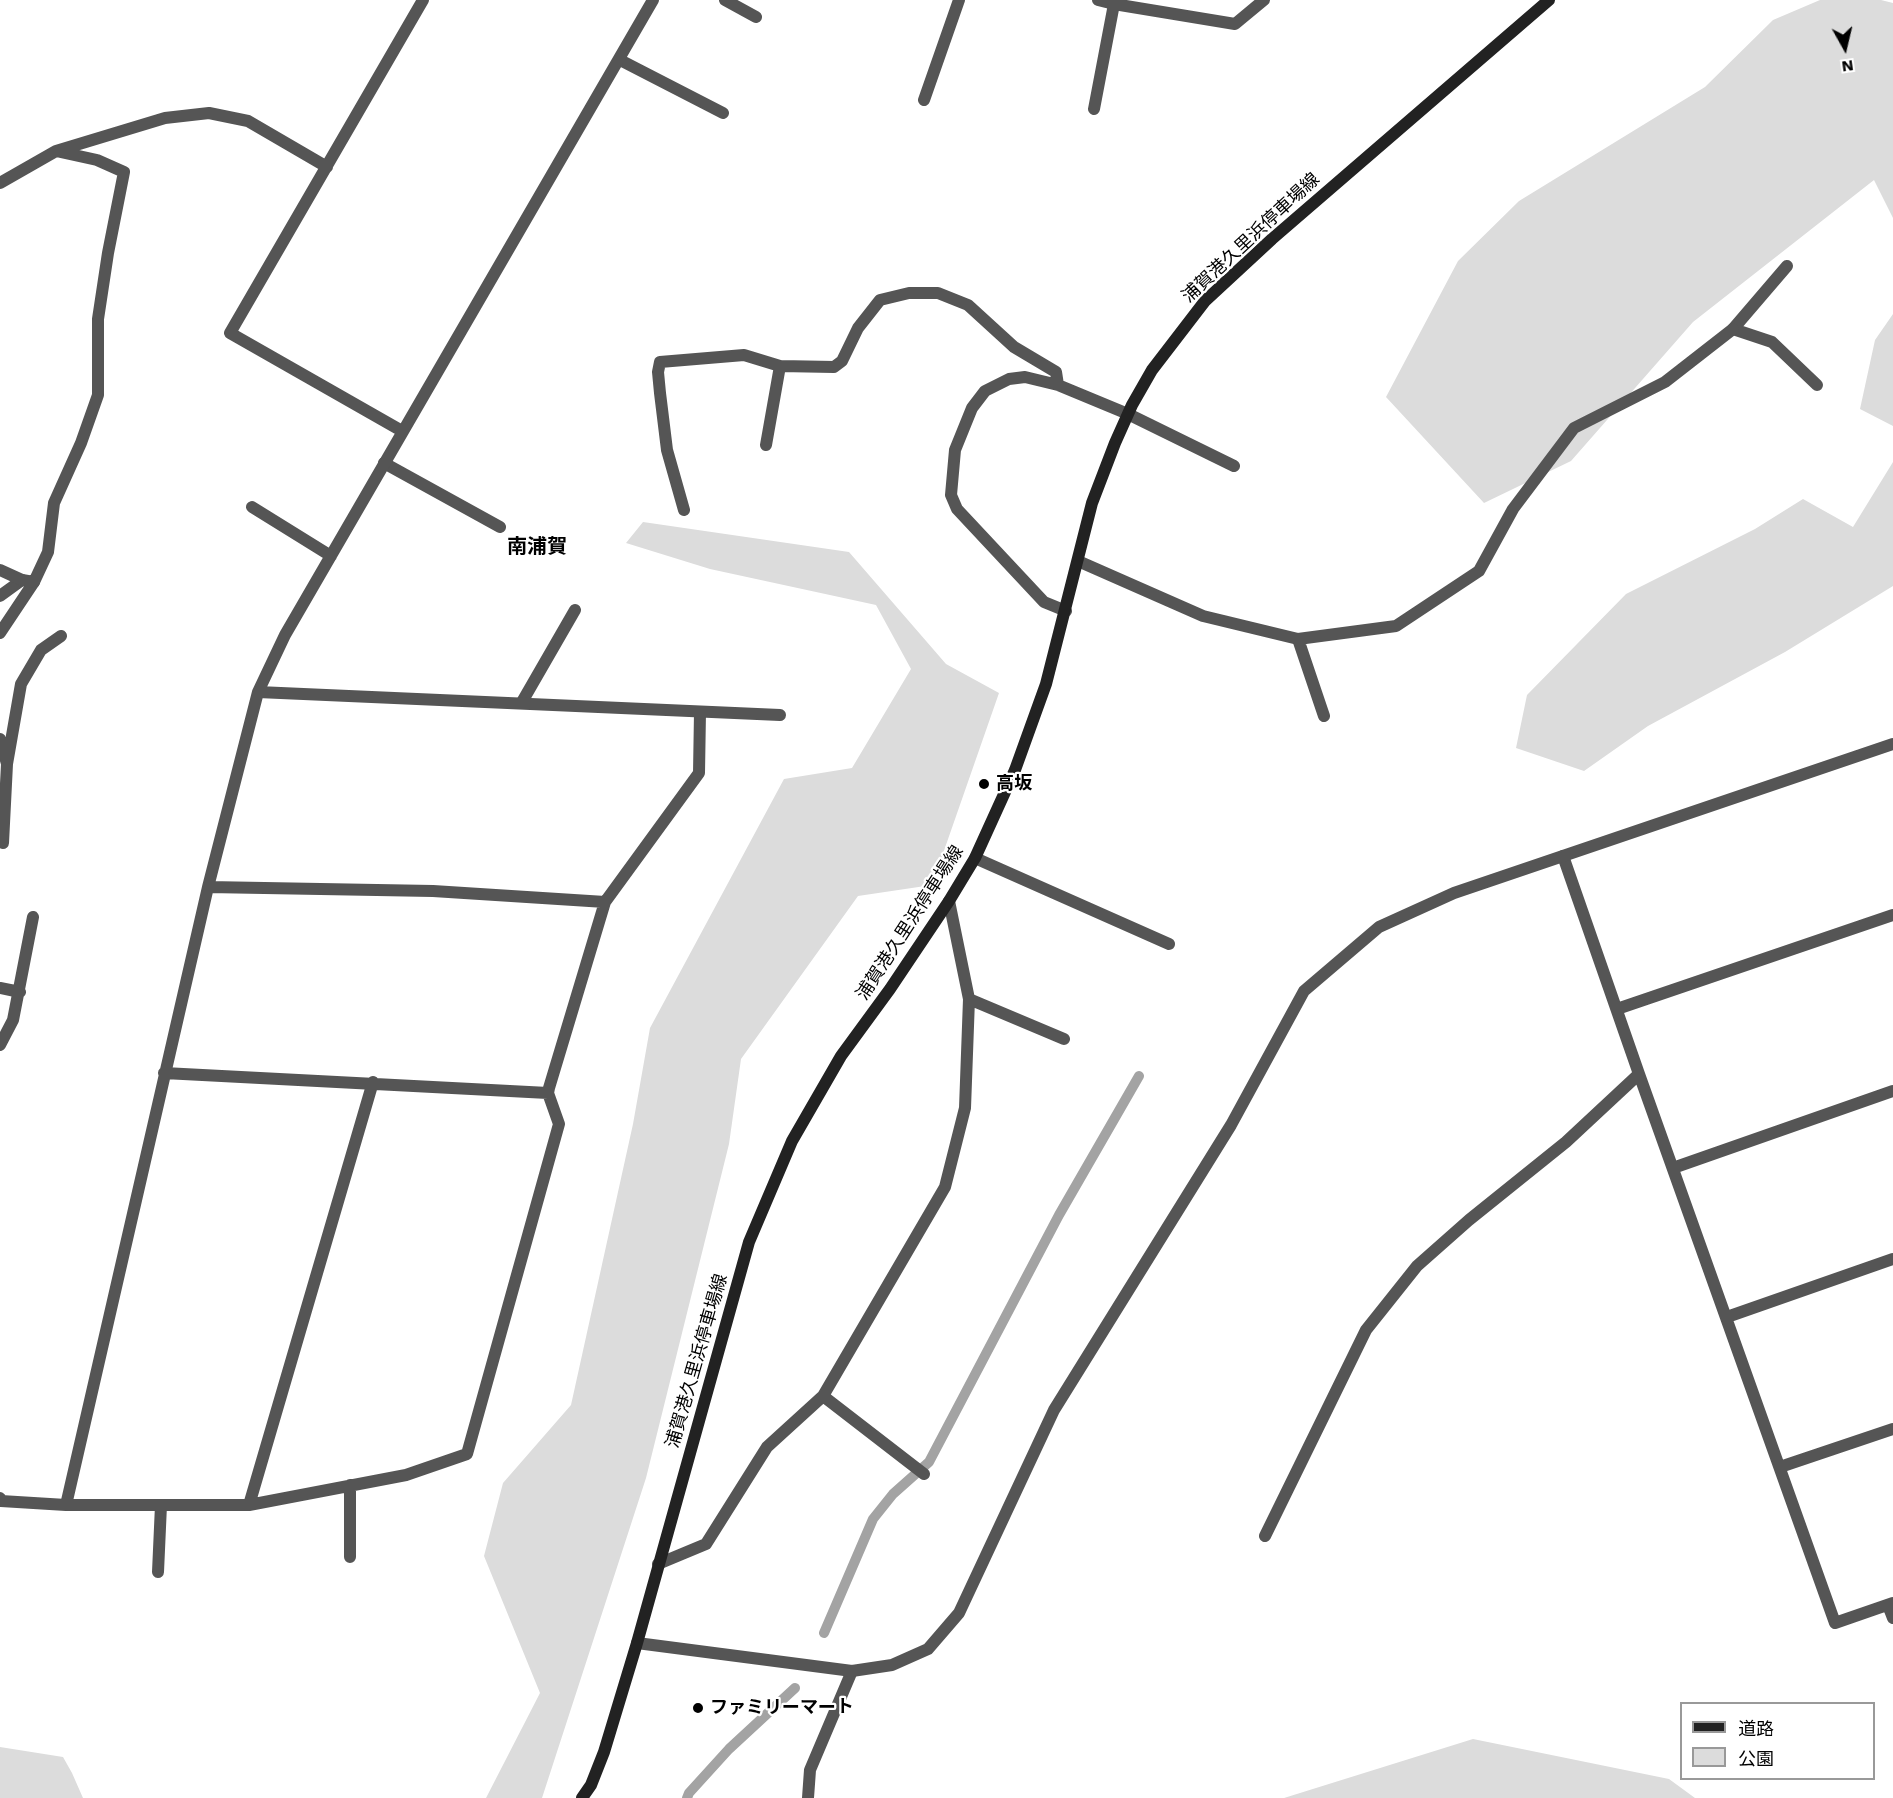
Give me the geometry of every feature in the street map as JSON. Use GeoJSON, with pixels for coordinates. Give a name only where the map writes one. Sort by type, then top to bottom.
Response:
{"type":"FeatureCollection","features":[{"type":"Feature","properties":{"kind":"main road","name":"浦賀港久里浜停車場線"},"geometry":{"type":"LineString","coordinates":[[582,1798],[591,1785],[604,1752],[749,1242],[792,1141],[841,1056],[890,989],[975,858],[1015,770],[1046,684],[1092,503],[1128,414],[1152,370],[1205,302],[1289,223],[1549,0]]}},
{"type":"Feature","properties":{"kind":"street"},"geometry":{"type":"LineString","coordinates":[[402,431],[230,333],[423,0]]}},
{"type":"Feature","properties":{"kind":"street"},"geometry":{"type":"LineString","coordinates":[[66,1505],[164,1073],[208,887],[258,692],[285,635],[653,0]]}},
{"type":"Feature","properties":{"kind":"street"},"geometry":{"type":"LineString","coordinates":[[725,0],[756,17]]}},
{"type":"Feature","properties":{"kind":"street"},"geometry":{"type":"LineString","coordinates":[[924,100],[959,0]]}},
{"type":"Feature","properties":{"kind":"street"},"geometry":{"type":"LineString","coordinates":[[1098,0],[1235,24],[1264,0]]}},
{"type":"Feature","properties":{"kind":"street"},"geometry":{"type":"LineString","coordinates":[[1094,108],[1114,4]]}},
{"type":"Feature","properties":{"kind":"street"},"geometry":{"type":"LineString","coordinates":[[620,60],[723,113]]}},
{"type":"Feature","properties":{"kind":"street"},"geometry":{"type":"LineString","coordinates":[[0,183],[56,151],[165,118],[209,113],[248,121],[327,167]]}},
{"type":"Feature","properties":{"kind":"street"},"geometry":{"type":"LineString","coordinates":[[0,633],[28,581],[48,552],[54,503],[81,443],[98,395],[98,319],[124,172],[97,160],[56,151]]}},
{"type":"Feature","properties":{"kind":"street"},"geometry":{"type":"LineString","coordinates":[[1078,561],[1203,616],[1298,639],[1396,626],[1479,571],[1513,509],[1574,428],[1665,382],[1733,329],[1787,267]]}},
{"type":"Feature","properties":{"kind":"street"},"geometry":{"type":"LineString","coordinates":[[684,510],[667,450],[658,372],[660,362],[744,356],[780,366],[834,367],[842,362],[858,328],[879,300],[909,292],[938,293],[968,305],[1014,347],[1056,372],[1058,385]]}},
{"type":"Feature","properties":{"kind":"street"},"geometry":{"type":"LineString","coordinates":[[1733,329],[1772,342],[1817,385]]}},
{"type":"Feature","properties":{"kind":"street"},"geometry":{"type":"LineString","coordinates":[[766,445],[780,366]]}},
{"type":"Feature","properties":{"kind":"street"},"geometry":{"type":"LineString","coordinates":[[1066,611],[1044,602],[957,509],[951,495],[955,450],[972,408],[985,391],[1009,379],[1025,377],[1058,385],[1128,414],[1234,466]]}},
{"type":"Feature","properties":{"kind":"street"},"geometry":{"type":"LineString","coordinates":[[384,463],[500,527]]}},
{"type":"Feature","properties":{"kind":"street"},"geometry":{"type":"LineString","coordinates":[[252,507],[331,556]]}},
{"type":"Feature","properties":{"kind":"street"},"geometry":{"type":"LineString","coordinates":[[0,570],[28,581]]}},
{"type":"Feature","properties":{"kind":"street"},"geometry":{"type":"LineString","coordinates":[[0,596],[28,581]]}},
{"type":"Feature","properties":{"kind":"street"},"geometry":{"type":"LineString","coordinates":[[522,702],[575,610]]}},
{"type":"Feature","properties":{"kind":"street"},"geometry":{"type":"LineString","coordinates":[[3,843],[7,764],[21,684],[41,650],[61,636]]}},
{"type":"Feature","properties":{"kind":"street"},"geometry":{"type":"LineString","coordinates":[[1298,639],[1324,716]]}},
{"type":"Feature","properties":{"kind":"street"},"geometry":{"type":"LineString","coordinates":[[258,692],[780,714]]}},
{"type":"Feature","properties":{"kind":"street"},"geometry":{"type":"LineString","coordinates":[[0,1501],[66,1505],[249,1505],[406,1475],[467,1454],[559,1124],[548,1093],[605,902],[699,773],[700,712]]}},
{"type":"Feature","properties":{"kind":"street"},"geometry":{"type":"LineString","coordinates":[[0,739],[7,764]]}},
{"type":"Feature","properties":{"kind":"street"},"geometry":{"type":"LineString","coordinates":[[637,1642],[852,1671],[892,1665],[928,1649],[959,1613],[1054,1410],[1231,1125],[1304,991],[1379,927],[1454,893],[1893,744]]}},
{"type":"Feature","properties":{"kind":"street"},"geometry":{"type":"LineString","coordinates":[[1563,856],[1835,1623],[1891,1604],[1893,1618]]}},
{"type":"Feature","properties":{"kind":"street"},"geometry":{"type":"LineString","coordinates":[[975,858],[1169,944]]}},
{"type":"Feature","properties":{"kind":"street"},"geometry":{"type":"LineString","coordinates":[[208,887],[433,891],[605,902]]}},
{"type":"Feature","properties":{"kind":"street"},"geometry":{"type":"LineString","coordinates":[[658,1564],[706,1544],[767,1447],[823,1396],[945,1187],[965,1108],[969,999],[949,901]]}},
{"type":"Feature","properties":{"kind":"street"},"geometry":{"type":"LineString","coordinates":[[1617,1009],[1893,915]]}},
{"type":"Feature","properties":{"kind":"street"},"geometry":{"type":"LineString","coordinates":[[0,1045],[13,1020],[33,917]]}},
{"type":"Feature","properties":{"kind":"street"},"geometry":{"type":"LineString","coordinates":[[0,988],[20,992]]}},
{"type":"Feature","properties":{"kind":"street"},"geometry":{"type":"LineString","coordinates":[[969,999],[1064,1039]]}},
{"type":"Feature","properties":{"kind":"street"},"geometry":{"type":"LineString","coordinates":[[164,1073],[373,1082],[548,1093]]}},
{"type":"Feature","properties":{"kind":"street"},"geometry":{"type":"LineString","coordinates":[[1265,1536],[1366,1330],[1417,1266],[1469,1220],[1566,1142],[1639,1074]]}},
{"type":"Feature","properties":{"kind":"street"},"geometry":{"type":"LineString","coordinates":[[249,1505],[373,1082]]}},
{"type":"Feature","properties":{"kind":"street"},"geometry":{"type":"LineString","coordinates":[[1673,1168],[1893,1091]]}},
{"type":"Feature","properties":{"kind":"street"},"geometry":{"type":"LineString","coordinates":[[1727,1317],[1893,1259]]}},
{"type":"Feature","properties":{"kind":"street"},"geometry":{"type":"LineString","coordinates":[[823,1396],[924,1474]]}},
{"type":"Feature","properties":{"kind":"street"},"geometry":{"type":"LineString","coordinates":[[1780,1467],[1893,1429]]}},
{"type":"Feature","properties":{"kind":"street"},"geometry":{"type":"LineString","coordinates":[[350,1557],[351,1485]]}},
{"type":"Feature","properties":{"kind":"street"},"geometry":{"type":"LineString","coordinates":[[158,1572],[161,1505]]}},
{"type":"Feature","properties":{"kind":"street"},"geometry":{"type":"LineString","coordinates":[[808,1798],[810,1770],[852,1671]]}},
{"type":"Feature","properties":{"kind":"green space"},"geometry":{"type":"Polygon","coordinates":[[[1820,0],[1881,0],[1893,3],[1893,218],[1874,180],[1693,322],[1571,461],[1484,503],[1386,397],[1458,261],[1519,201],[1705,87],[1773,20],[1820,0]]]}},
{"type":"Feature","properties":{"kind":"green space"},"geometry":{"type":"Polygon","coordinates":[[[1893,314],[1893,426],[1860,409],[1875,340],[1893,314]]]}},
{"type":"Feature","properties":{"kind":"green space"},"geometry":{"type":"Polygon","coordinates":[[[1893,462],[1893,586],[1785,652],[1648,726],[1584,771],[1516,748],[1527,695],[1626,594],[1755,529],[1803,499],[1853,527],[1893,462]]]}},
{"type":"Feature","properties":{"kind":"green space"},"geometry":{"type":"Polygon","coordinates":[[[643,522],[849,552],[946,664],[999,693],[932,885],[858,896],[741,1059],[729,1144],[646,1478],[542,1798],[486,1798],[540,1693],[484,1556],[503,1483],[571,1405],[633,1124],[650,1028],[784,779],[852,768],[911,669],[876,605],[710,569],[626,543],[643,522]]]}},
{"type":"Feature","properties":{"kind":"green space"},"geometry":{"type":"Polygon","coordinates":[[[1473,1739],[1669,1779],[1695,1798],[1284,1798],[1473,1739]]]}},
{"type":"Feature","properties":{"kind":"green space"},"geometry":{"type":"Polygon","coordinates":[[[0,1747],[63,1757],[83,1798],[0,1798],[0,1747]]]}},
{"type":"Feature","properties":{"kind":"waterway"},"geometry":{"type":"LineString","coordinates":[[824,1633],[873,1519],[893,1494],[929,1462],[1059,1215],[1139,1076]]}},
{"type":"Feature","properties":{"kind":"waterway"},"geometry":{"type":"LineString","coordinates":[[687,1798],[729,1749],[795,1688]]}},
{"type":"Feature","properties":{"kind":"place","name":"高坂"},"geometry":{"type":"Point","coordinates":[984,784]}},
{"type":"Feature","properties":{"kind":"place","name":"ファミリーマート"},"geometry":{"type":"Point","coordinates":[698,1708]}},
{"type":"Feature","properties":{"kind":"district","name":"南浦賀"},"geometry":{"type":"Point","coordinates":[537,547]}}]}
